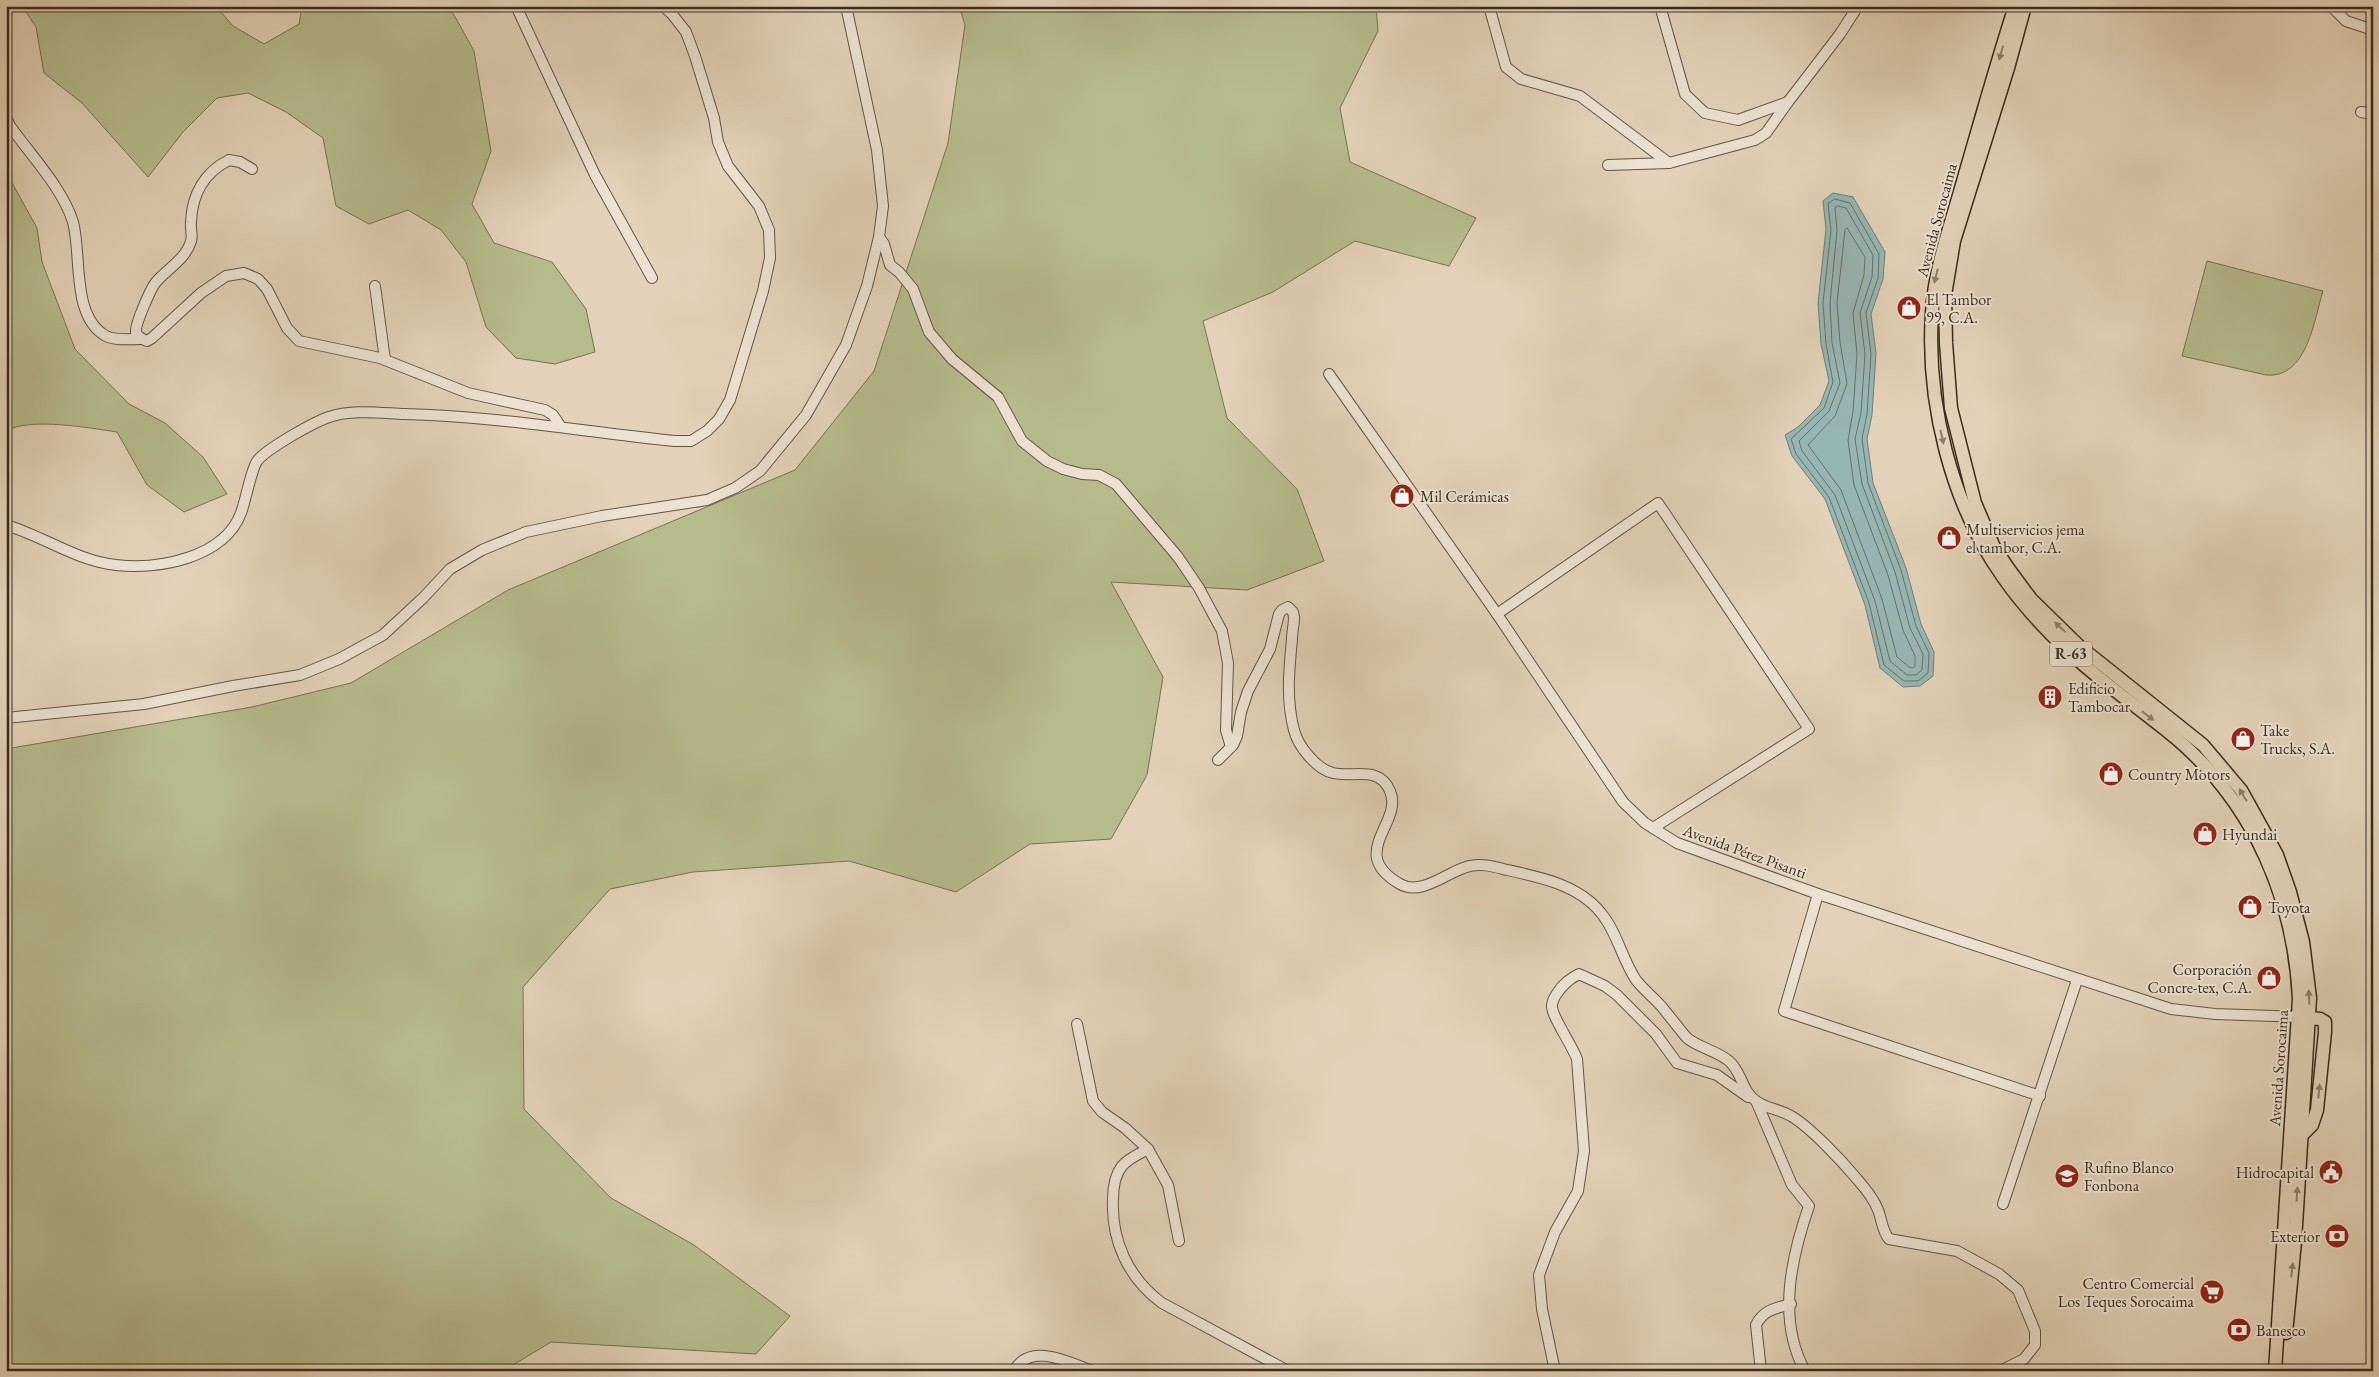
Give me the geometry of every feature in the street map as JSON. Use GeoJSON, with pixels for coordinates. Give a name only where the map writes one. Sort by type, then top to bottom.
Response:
{"type":"FeatureCollection","features":[{"type":"Feature","properties":{"kind":"main road","name":"Avenida Sorocaima"},"geometry":{"type":"LineString","coordinates":[[2015,6],[1947,233],[1934,284],[1931,316],[1935,409],[1946,451],[1962,498],[1974,526],[2002,576],[2028,602],[2082,664],[2197,757],[2215,776],[2253,829],[2273,870],[2288,919],[2298,967],[2304,1017],[2275,1371]]}},
{"type":"Feature","properties":{"kind":"main road","name":"Avenida Sorocaima"},"geometry":{"type":"LineString","coordinates":[[2025,6],[2008,68],[1954,241],[1945,295],[1946,343],[1951,408],[1975,503],[1994,547],[2028,602]]}},
{"type":"Feature","properties":{"kind":"main road","name":"Avenida Sorocaima"},"geometry":{"type":"LineString","coordinates":[[2283,1371],[2295,1242],[2302,1135],[2312,1125],[2317,1110],[2325,1032],[2325,1022],[2320,1019],[2304,1017]]}},
{"type":"Feature","properties":{"kind":"street"},"geometry":{"type":"LineString","coordinates":[[516,6],[595,176],[652,278]]}},
{"type":"Feature","properties":{"kind":"street"},"geometry":{"type":"LineString","coordinates":[[6,525],[94,560],[116,565],[160,565],[178,562],[200,553],[223,540],[240,516],[256,461],[269,450],[329,417],[360,413],[420,414],[499,419],[675,441],[691,441],[707,431],[719,419],[730,400],[763,291],[770,258],[768,230],[758,206],[728,166],[718,142],[714,118],[686,32],[663,6]]}},
{"type":"Feature","properties":{"kind":"street"},"geometry":{"type":"LineString","coordinates":[[6,718],[144,704],[300,675],[339,660],[383,634],[423,598],[450,569],[482,550],[526,532],[602,516],[707,500],[735,488],[760,471],[806,415],[846,346],[867,286],[879,238],[883,206],[877,150],[846,6]]}},
{"type":"Feature","properties":{"kind":"street"},"geometry":{"type":"LineString","coordinates":[[1489,6],[1506,67],[1521,78],[1580,96],[1669,163]]}},
{"type":"Feature","properties":{"kind":"street"},"geometry":{"type":"LineString","coordinates":[[1660,6],[1685,94],[1705,113],[1738,120],[1788,102]]}},
{"type":"Feature","properties":{"kind":"street"},"geometry":{"type":"LineString","coordinates":[[1608,166],[1669,163],[1755,140],[1766,133],[1840,34],[1858,6]]}},
{"type":"Feature","properties":{"kind":"street"},"geometry":{"type":"LineString","coordinates":[[2331,6],[2346,21],[2373,30]]}},
{"type":"Feature","properties":{"kind":"street"},"geometry":{"type":"LineString","coordinates":[[2361,112],[2373,114]]}},
{"type":"Feature","properties":{"kind":"street"},"geometry":{"type":"LineString","coordinates":[[6,117],[10,126],[59,193],[72,222],[82,300],[87,315],[107,336],[124,340],[140,339],[147,341],[202,293],[226,276],[244,273],[258,279],[267,289],[287,328],[299,341],[385,360],[468,393],[545,410],[553,415],[561,426]]}},
{"type":"Feature","properties":{"kind":"street"},"geometry":{"type":"LineString","coordinates":[[140,339],[136,332],[137,324],[154,283],[183,256],[192,241],[191,222],[196,194],[208,174],[229,160],[240,162],[252,169]]}},
{"type":"Feature","properties":{"kind":"street"},"geometry":{"type":"LineString","coordinates":[[879,238],[884,244],[890,265],[899,272],[912,290],[929,332],[952,359],[998,397],[1022,441],[1047,461],[1063,469],[1082,474],[1098,475],[1116,484],[1178,557],[1199,588],[1222,631],[1228,664],[1226,730],[1231,747]]}},
{"type":"Feature","properties":{"kind":"street"},"geometry":{"type":"LineString","coordinates":[[375,286],[385,360]]}},
{"type":"Feature","properties":{"kind":"street","name":"Avenida Pérez Pisanti"},"geometry":{"type":"LineString","coordinates":[[1329,374],[1497,614],[1623,802],[1653,828],[1676,843],[1818,894],[2076,980],[2171,1009],[2215,1014],[2304,1017]]}},
{"type":"Feature","properties":{"kind":"street"},"geometry":{"type":"LineString","coordinates":[[1497,614],[1658,503],[1809,729],[1653,828]]}},
{"type":"Feature","properties":{"kind":"street"},"geometry":{"type":"LineString","coordinates":[[1218,760],[1231,747],[1237,736],[1241,712],[1248,691],[1270,648],[1279,614],[1282,610],[1288,608],[1293,612],[1294,622],[1289,674],[1289,700],[1297,738],[1311,758],[1327,770],[1333,773],[1368,773],[1377,776],[1390,790],[1392,810],[1382,830],[1376,853],[1377,861],[1390,877],[1405,887],[1414,888],[1428,884],[1462,868],[1482,864],[1539,876],[1577,892],[1602,914],[1637,981],[1692,1043],[1730,1062],[1745,1090],[1756,1101],[1792,1185],[1809,1206],[1796,1243],[1791,1281],[1792,1339],[1797,1356],[1805,1371]]}},
{"type":"Feature","properties":{"kind":"street"},"geometry":{"type":"LineString","coordinates":[[1818,894],[1784,1011],[2040,1096]]}},
{"type":"Feature","properties":{"kind":"street"},"geometry":{"type":"LineString","coordinates":[[1555,1371],[1542,1309],[1539,1275],[1554,1232],[1578,1191],[1584,1151],[1577,1058],[1551,1007],[1552,1000],[1562,986],[1579,974],[1606,986],[1617,995],[1656,1034],[1677,1063],[1717,1075],[1765,1107],[1786,1112],[1799,1122],[1857,1178],[1876,1206],[1885,1234],[1889,1238],[1957,1251],[1999,1274],[2018,1290],[2035,1331],[2035,1345],[2024,1359],[2000,1371]]}},
{"type":"Feature","properties":{"kind":"street"},"geometry":{"type":"LineString","coordinates":[[2003,1204],[2040,1096],[2076,980]]}},
{"type":"Feature","properties":{"kind":"street"},"geometry":{"type":"LineString","coordinates":[[1076,1024],[1093,1102],[1102,1112],[1125,1128],[1148,1150],[1168,1185],[1179,1241]]}},
{"type":"Feature","properties":{"kind":"street"},"geometry":{"type":"LineString","coordinates":[[1148,1150],[1129,1159],[1121,1168],[1114,1186],[1116,1237],[1127,1264],[1145,1288],[1162,1303],[1288,1371]]}},
{"type":"Feature","properties":{"kind":"street"},"geometry":{"type":"LineString","coordinates":[[1761,1371],[1756,1325],[1759,1318],[1766,1311],[1791,1304]]}},
{"type":"Feature","properties":{"kind":"street"},"geometry":{"type":"LineString","coordinates":[[1014,1371],[1023,1360],[1034,1356],[1045,1356],[1093,1371]]}},
{"type":"Feature","properties":{"kind":"green space"},"geometry":{"type":"Polygon","coordinates":[[[22,6],[216,6],[233,26],[264,44],[299,24],[302,6],[449,6],[474,51],[491,151],[472,204],[494,243],[552,262],[586,309],[595,352],[555,364],[516,358],[486,327],[466,262],[441,230],[408,210],[369,224],[336,206],[323,138],[286,112],[248,93],[217,98],[183,132],[148,177],[82,103],[44,73],[36,27],[22,6]]]}},
{"type":"Feature","properties":{"kind":"green space"},"geometry":{"type":"Polygon","coordinates":[[[959,6],[1376,6],[1378,31],[1340,108],[1350,162],[1476,218],[1449,266],[1355,241],[1273,292],[1203,321],[1227,418],[1297,489],[1324,561],[1247,590],[1111,582],[1163,677],[1147,775],[1111,839],[1030,844],[956,892],[849,861],[693,872],[610,889],[523,987],[524,1109],[611,1198],[694,1245],[790,1316],[756,1354],[551,1342],[503,1371],[6,1371],[6,749],[252,707],[351,683],[508,590],[795,470],[874,371],[948,143],[965,25],[959,6]]]}},
{"type":"Feature","properties":{"kind":"green space"},"geometry":{"type":"Polygon","coordinates":[[[6,172],[37,228],[42,262],[75,349],[129,404],[165,423],[203,457],[227,494],[184,512],[147,485],[117,432],[45,424],[17,427],[6,431],[6,172]]]}},
{"type":"Feature","properties":{"kind":"green space"},"geometry":{"type":"Polygon","coordinates":[[[2207,261],[2323,291],[2312,331],[2300,358],[2291,368],[2280,374],[2266,375],[2182,356],[2207,261]]]}},
{"type":"Feature","properties":{"kind":"water"},"geometry":{"type":"Polygon","coordinates":[[[1833,193],[1853,197],[1885,252],[1883,279],[1871,314],[1876,353],[1872,415],[1867,439],[1873,483],[1906,568],[1921,624],[1934,652],[1933,676],[1920,686],[1903,687],[1880,668],[1865,605],[1825,499],[1792,456],[1785,435],[1798,427],[1820,405],[1829,381],[1821,344],[1818,303],[1826,229],[1823,201],[1833,193]]]}},
{"type":"Feature","properties":{"kind":"place","name":"El Tambor 99, C.A."},"geometry":{"type":"Point","coordinates":[1909,308]}},
{"type":"Feature","properties":{"kind":"place","name":"Mil Cerámicas"},"geometry":{"type":"Point","coordinates":[1402,496]}},
{"type":"Feature","properties":{"kind":"place","name":"Multiservicios jema el tambor, C.A."},"geometry":{"type":"Point","coordinates":[1949,538]}},
{"type":"Feature","properties":{"kind":"place","name":"Edificio Tambocar"},"geometry":{"type":"Point","coordinates":[2050,697]}},
{"type":"Feature","properties":{"kind":"place","name":"Take Trucks, S.A."},"geometry":{"type":"Point","coordinates":[2243,739]}},
{"type":"Feature","properties":{"kind":"place","name":"Country Motors"},"geometry":{"type":"Point","coordinates":[2111,774]}},
{"type":"Feature","properties":{"kind":"place","name":"Hyundai"},"geometry":{"type":"Point","coordinates":[2205,834]}},
{"type":"Feature","properties":{"kind":"place","name":"Toyota"},"geometry":{"type":"Point","coordinates":[2250,907]}},
{"type":"Feature","properties":{"kind":"place","name":"Corporación Concre-tex, C.A."},"geometry":{"type":"Point","coordinates":[2269,978]}},
{"type":"Feature","properties":{"kind":"place","name":"Hidrocapital"},"geometry":{"type":"Point","coordinates":[2331,1172]}},
{"type":"Feature","properties":{"kind":"place","name":"Rufino Blanco Fonbona"},"geometry":{"type":"Point","coordinates":[2067,1176]}},
{"type":"Feature","properties":{"kind":"place","name":"Exterior"},"geometry":{"type":"Point","coordinates":[2337,1236]}},
{"type":"Feature","properties":{"kind":"place","name":"Centro Comercial Los Teques Sorocaima"},"geometry":{"type":"Point","coordinates":[2212,1292]}},
{"type":"Feature","properties":{"kind":"place","name":"Banesco"},"geometry":{"type":"Point","coordinates":[2239,1330]}}]}
